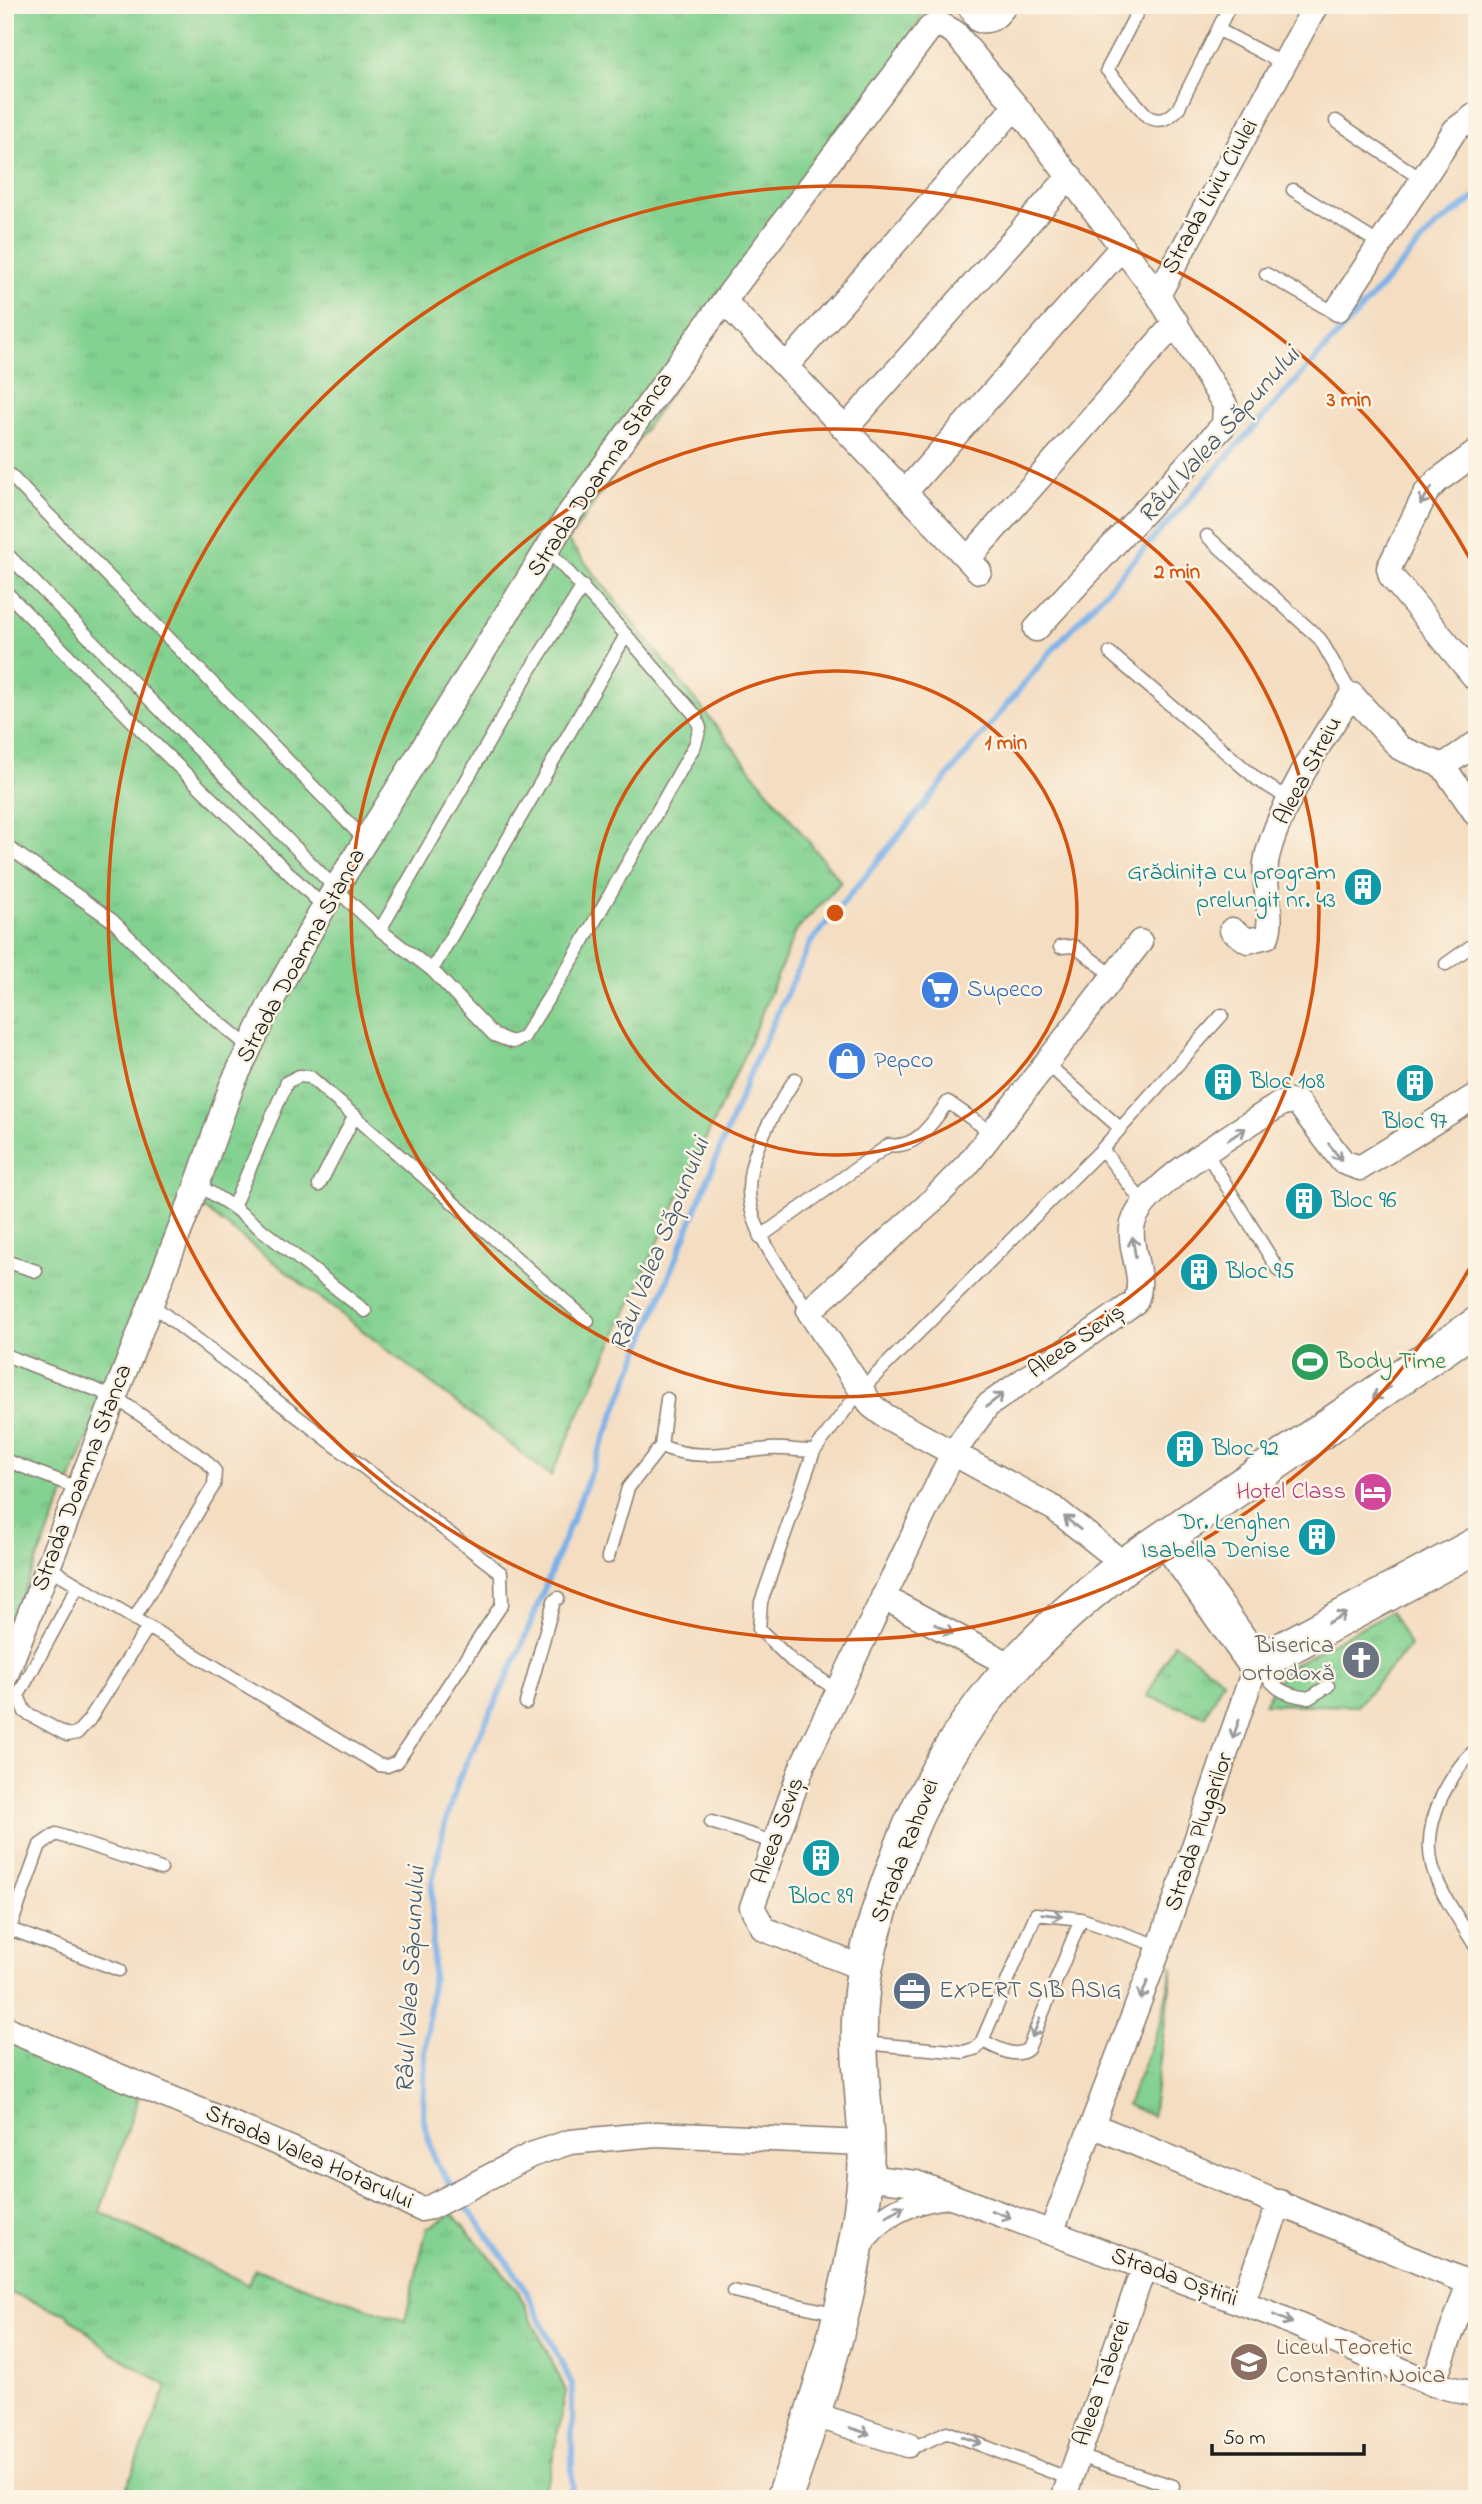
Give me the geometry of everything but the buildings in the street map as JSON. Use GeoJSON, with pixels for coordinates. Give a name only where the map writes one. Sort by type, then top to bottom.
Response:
{"type":"FeatureCollection","features":[{"type":"Feature","properties":{"kind":"street"},"geometry":{"type":"LineString","coordinates":[[969,5],[979,20],[988,21],[996,17],[1005,5]]}},
{"type":"Feature","properties":{"kind":"street","name":"Strada Liviu Ciulei"},"geometry":{"type":"LineString","coordinates":[[1036,628],[1224,425],[1226,415],[1222,396],[1158,295],[1317,5]]}},
{"type":"Feature","properties":{"kind":"street","name":"Strada Doamna Stanca"},"geometry":{"type":"LineString","coordinates":[[5,1676],[197,1185],[232,1085],[249,1047],[330,898],[547,550],[632,424],[930,28],[939,24],[947,26],[1016,106]]}},
{"type":"Feature","properties":{"kind":"street"},"geometry":{"type":"LineString","coordinates":[[787,365],[1016,106],[1158,295]]}},
{"type":"Feature","properties":{"kind":"street"},"geometry":{"type":"LineString","coordinates":[[1338,309],[1455,130],[1477,114]]}},
{"type":"Feature","properties":{"kind":"street"},"geometry":{"type":"LineString","coordinates":[[845,428],[1070,176]]}},
{"type":"Feature","properties":{"kind":"street"},"geometry":{"type":"LineString","coordinates":[[905,492],[1122,247]]}},
{"type":"Feature","properties":{"kind":"street"},"geometry":{"type":"LineString","coordinates":[[724,301],[973,565],[1176,322]]}},
{"type":"Feature","properties":{"kind":"street"},"geometry":{"type":"LineString","coordinates":[[1477,452],[1437,481],[1426,493],[1389,568],[1391,576],[1469,649],[1477,680]]}},
{"type":"Feature","properties":{"kind":"street","name":"Aleea Streiu"},"geometry":{"type":"LineString","coordinates":[[1232,930],[1248,940],[1266,936],[1270,928],[1264,880],[1268,857],[1323,735],[1352,695],[1400,748],[1443,766]]}},
{"type":"Feature","properties":{"kind":"street"},"geometry":{"type":"LineString","coordinates":[[1477,743],[1443,766],[1477,815]]}},
{"type":"Feature","properties":{"kind":"street"},"geometry":{"type":"LineString","coordinates":[[1125,1565],[1055,1509],[885,1416],[860,1391],[809,1311],[956,1177],[1140,943]]}},
{"type":"Feature","properties":{"kind":"street"},"geometry":{"type":"LineString","coordinates":[[1143,1203],[1158,1187],[1280,1104],[1291,1101],[1298,1103],[1343,1162],[1360,1168],[1477,1095]]}},
{"type":"Feature","properties":{"kind":"street","name":"Aleea Seviș"},"geometry":{"type":"LineString","coordinates":[[865,1969],[764,1929],[752,1907],[773,1842],[836,1689],[953,1453],[988,1406],[1135,1302],[1140,1284],[1132,1231],[1143,1203]]}},
{"type":"Feature","properties":{"kind":"street","name":"Strada Rahovei"},"geometry":{"type":"LineString","coordinates":[[784,2499],[841,2314],[854,2252],[865,2160],[858,2043],[865,1969],[880,1907],[918,1807],[965,1724],[1012,1666],[1059,1618],[1125,1565],[1477,1325]]}},
{"type":"Feature","properties":{"kind":"street"},"geometry":{"type":"LineString","coordinates":[[1167,1538],[1256,1664],[1477,1545]]}},
{"type":"Feature","properties":{"kind":"street"},"geometry":{"type":"LineString","coordinates":[[883,1597],[1012,1666]]}},
{"type":"Feature","properties":{"kind":"street","name":"Strada Plugarilor"},"geometry":{"type":"LineString","coordinates":[[1051,2233],[1160,1946],[1256,1664]]}},
{"type":"Feature","properties":{"kind":"street","name":"Strada Valea Hotarului"},"geometry":{"type":"LineString","coordinates":[[5,2028],[334,2167],[410,2206],[431,2207],[531,2155],[570,2142],[656,2134],[865,2160]]}},
{"type":"Feature","properties":{"kind":"street"},"geometry":{"type":"LineString","coordinates":[[1091,2125],[1473,2284],[1433,2384]]}},
{"type":"Feature","properties":{"kind":"street","name":"Strada Oștirii"},"geometry":{"type":"LineString","coordinates":[[865,2160],[916,2183],[1242,2303],[1433,2384],[1477,2395]]}},
{"type":"Feature","properties":{"kind":"street"},"geometry":{"type":"LineString","coordinates":[[854,2252],[868,2232],[889,2214],[925,2198],[951,2196]]}},
{"type":"Feature","properties":{"kind":"street"},"geometry":{"type":"LineString","coordinates":[[1242,2303],[1280,2202]]}},
{"type":"Feature","properties":{"kind":"street","name":"Aleea Taberei"},"geometry":{"type":"LineString","coordinates":[[1066,2489],[1144,2267]]}},
{"type":"Feature","properties":{"kind":"street"},"geometry":{"type":"LineString","coordinates":[[812,2414],[908,2445]]}},
{"type":"Feature","properties":{"kind":"lane"},"geometry":{"type":"LineString","coordinates":[[1141,5],[1107,70],[1148,117],[1156,120],[1169,118],[1178,109],[1230,5]]}},
{"type":"Feature","properties":{"kind":"lane"},"geometry":{"type":"LineString","coordinates":[[1219,30],[1284,64]]}},
{"type":"Feature","properties":{"kind":"lane"},"geometry":{"type":"LineString","coordinates":[[1336,121],[1421,179]]}},
{"type":"Feature","properties":{"kind":"lane"},"geometry":{"type":"LineString","coordinates":[[1293,190],[1380,244]]}},
{"type":"Feature","properties":{"kind":"lane"},"geometry":{"type":"LineString","coordinates":[[1266,274],[1330,310],[1338,309]]}},
{"type":"Feature","properties":{"kind":"lane"},"geometry":{"type":"LineString","coordinates":[[5,470],[366,841]]}},
{"type":"Feature","properties":{"kind":"lane","name":"Aleea Streiu"},"geometry":{"type":"LineString","coordinates":[[1207,536],[1320,639],[1352,695]]}},
{"type":"Feature","properties":{"kind":"lane"},"geometry":{"type":"LineString","coordinates":[[5,591],[153,742],[330,898],[380,930],[432,970],[494,1035],[512,1042],[523,1038],[573,959],[695,745],[700,728],[695,715],[583,586],[547,550]]}},
{"type":"Feature","properties":{"kind":"lane"},"geometry":{"type":"LineString","coordinates":[[5,552],[309,858],[330,898]]}},
{"type":"Feature","properties":{"kind":"lane"},"geometry":{"type":"LineString","coordinates":[[380,930],[529,672],[583,586]]}},
{"type":"Feature","properties":{"kind":"lane"},"geometry":{"type":"LineString","coordinates":[[432,970],[626,635]]}},
{"type":"Feature","properties":{"kind":"lane"},"geometry":{"type":"LineString","coordinates":[[1110,653],[1258,780],[1292,800]]}},
{"type":"Feature","properties":{"kind":"lane"},"geometry":{"type":"LineString","coordinates":[[5,845],[113,920],[191,999],[249,1047]]}},
{"type":"Feature","properties":{"kind":"lane"},"geometry":{"type":"LineString","coordinates":[[1446,964],[1477,942]]}},
{"type":"Feature","properties":{"kind":"lane"},"geometry":{"type":"LineString","coordinates":[[1060,947],[1074,946],[1114,976]]}},
{"type":"Feature","properties":{"kind":"lane"},"geometry":{"type":"LineString","coordinates":[[836,1689],[792,1661],[759,1629],[761,1602],[814,1451],[860,1391],[1102,1149],[1222,1014]]}},
{"type":"Feature","properties":{"kind":"lane"},"geometry":{"type":"LineString","coordinates":[[1047,1064],[1120,1128]]}},
{"type":"Feature","properties":{"kind":"lane"},"geometry":{"type":"LineString","coordinates":[[233,1207],[287,1082],[299,1076],[310,1077],[588,1321]]}},
{"type":"Feature","properties":{"kind":"lane"},"geometry":{"type":"LineString","coordinates":[[795,1079],[766,1123],[750,1166],[748,1190],[760,1237],[809,1311]]}},
{"type":"Feature","properties":{"kind":"lane"},"geometry":{"type":"LineString","coordinates":[[760,1237],[889,1145],[907,1146],[916,1140],[948,1102],[992,1133]]}},
{"type":"Feature","properties":{"kind":"lane"},"geometry":{"type":"LineString","coordinates":[[319,1185],[355,1115]]}},
{"type":"Feature","properties":{"kind":"lane"},"geometry":{"type":"LineString","coordinates":[[1102,1149],[1143,1203]]}},
{"type":"Feature","properties":{"kind":"lane"},"geometry":{"type":"LineString","coordinates":[[1206,1154],[1279,1271]]}},
{"type":"Feature","properties":{"kind":"lane"},"geometry":{"type":"LineString","coordinates":[[197,1185],[233,1207],[365,1311]]}},
{"type":"Feature","properties":{"kind":"lane"},"geometry":{"type":"LineString","coordinates":[[5,1261],[36,1270]]}},
{"type":"Feature","properties":{"kind":"lane"},"geometry":{"type":"LineString","coordinates":[[48,1567],[379,1765],[387,1766],[397,1762],[502,1604],[501,1573],[151,1304]]}},
{"type":"Feature","properties":{"kind":"lane"},"geometry":{"type":"LineString","coordinates":[[5,1356],[115,1396],[205,1460],[215,1471],[214,1485],[134,1619]]}},
{"type":"Feature","properties":{"kind":"lane"},"geometry":{"type":"LineString","coordinates":[[608,1557],[628,1488],[662,1446],[667,1399]]}},
{"type":"Feature","properties":{"kind":"lane"},"geometry":{"type":"LineString","coordinates":[[662,1446],[675,1452],[710,1457],[771,1449],[814,1451]]}},
{"type":"Feature","properties":{"kind":"lane"},"geometry":{"type":"LineString","coordinates":[[5,1460],[78,1488]]}},
{"type":"Feature","properties":{"kind":"lane"},"geometry":{"type":"LineString","coordinates":[[78,1586],[18,1696],[25,1712],[67,1735],[77,1733],[89,1720],[148,1627]]}},
{"type":"Feature","properties":{"kind":"lane"},"geometry":{"type":"LineString","coordinates":[[526,1703],[554,1601],[558,1598]]}},
{"type":"Feature","properties":{"kind":"lane"},"geometry":{"type":"LineString","coordinates":[[1256,1664],[1273,1685],[1287,1695],[1310,1698],[1328,1686]]}},
{"type":"Feature","properties":{"kind":"lane"},"geometry":{"type":"LineString","coordinates":[[1477,1749],[1451,1779],[1428,1835],[1429,1861],[1477,1949]]}},
{"type":"Feature","properties":{"kind":"lane"},"geometry":{"type":"LineString","coordinates":[[710,1822],[773,1842]]}},
{"type":"Feature","properties":{"kind":"lane"},"geometry":{"type":"LineString","coordinates":[[5,1942],[40,1845],[56,1834],[161,1869]]}},
{"type":"Feature","properties":{"kind":"lane"},"geometry":{"type":"LineString","coordinates":[[858,2043],[964,2052],[977,2048],[1036,1914],[1080,1919],[1160,1946]]}},
{"type":"Feature","properties":{"kind":"lane"},"geometry":{"type":"LineString","coordinates":[[982,2041],[1013,2054],[1021,2054],[1028,2049],[1080,1919]]}},
{"type":"Feature","properties":{"kind":"lane"},"geometry":{"type":"LineString","coordinates":[[10,1928],[119,1970]]}},
{"type":"Feature","properties":{"kind":"lane"},"geometry":{"type":"LineString","coordinates":[[733,2291],[841,2314]]}},
{"type":"Feature","properties":{"kind":"lane"},"geometry":{"type":"LineString","coordinates":[[908,2445],[919,2445],[947,2432],[1066,2489]]}},
{"type":"Feature","properties":{"kind":"lane"},"geometry":{"type":"LineString","coordinates":[[1078,2456],[1173,2486]]}},
{"type":"Feature","properties":{"kind":"green space"},"geometry":{"type":"Polygon","coordinates":[[[5,5],[921,5],[924,9],[911,43],[568,541],[841,882],[796,931],[742,1060],[551,1476],[192,1199],[156,1274],[5,1637],[5,5]]]}},
{"type":"Feature","properties":{"kind":"green space"},"geometry":{"type":"Polygon","coordinates":[[[1391,1611],[1410,1646],[1357,1706],[1264,1704],[1285,1669],[1391,1611]]]}},
{"type":"Feature","properties":{"kind":"green space"},"geometry":{"type":"Polygon","coordinates":[[[1174,1643],[1223,1680],[1205,1716],[1147,1696],[1174,1643]]]}},
{"type":"Feature","properties":{"kind":"green space"},"geometry":{"type":"Polygon","coordinates":[[[1173,1966],[1152,2116],[1127,2105],[1161,2020],[1173,1966]]]}},
{"type":"Feature","properties":{"kind":"green space"},"geometry":{"type":"Polygon","coordinates":[[[5,2036],[140,2092],[100,2212],[249,2285],[255,2269],[405,2321],[427,2228],[453,2214],[516,2287],[566,2391],[549,2477],[538,2499],[122,2499],[167,2386],[110,2351],[66,2314],[5,2291],[5,2036]]]}},
{"type":"Feature","properties":{"kind":"waterway","name":"Râul Valea Săpunului"},"geometry":{"type":"LineString","coordinates":[[453,2187],[435,2161],[423,2118],[425,2053],[433,1972],[432,1883],[444,1827],[459,1778],[520,1650],[755,1061],[811,942],[1047,656],[1435,227],[1477,196]]}},
{"type":"Feature","properties":{"kind":"waterway","name":"Râul Valea Săpunului"},"geometry":{"type":"LineString","coordinates":[[461,2199],[521,2281],[572,2384],[572,2488],[564,2499]]}},
{"type":"Feature","properties":{"kind":"place","name":"Grădinița cu program prelungit nr. 43"},"geometry":{"type":"Point","coordinates":[1363,887]}},
{"type":"Feature","properties":{"kind":"place","name":"Supeco"},"geometry":{"type":"Point","coordinates":[940,990]}},
{"type":"Feature","properties":{"kind":"place","name":"Pepco"},"geometry":{"type":"Point","coordinates":[847,1061]}},
{"type":"Feature","properties":{"kind":"place","name":"Bloc 108"},"geometry":{"type":"Point","coordinates":[1223,1082]}},
{"type":"Feature","properties":{"kind":"place","name":"Bloc 97"},"geometry":{"type":"Point","coordinates":[1415,1083]}},
{"type":"Feature","properties":{"kind":"place","name":"Bloc 96"},"geometry":{"type":"Point","coordinates":[1304,1201]}},
{"type":"Feature","properties":{"kind":"place","name":"Bloc 95"},"geometry":{"type":"Point","coordinates":[1199,1272]}},
{"type":"Feature","properties":{"kind":"place","name":"Body Time"},"geometry":{"type":"Point","coordinates":[1310,1362]}},
{"type":"Feature","properties":{"kind":"place","name":"Bloc 92"},"geometry":{"type":"Point","coordinates":[1185,1449]}},
{"type":"Feature","properties":{"kind":"place","name":"Hotel Class"},"geometry":{"type":"Point","coordinates":[1373,1492]}},
{"type":"Feature","properties":{"kind":"place","name":"Dr. Lenghen Isabella Denise"},"geometry":{"type":"Point","coordinates":[1317,1537]}},
{"type":"Feature","properties":{"kind":"place","name":"Biserica Ortodoxă"},"geometry":{"type":"Point","coordinates":[1361,1660]}},
{"type":"Feature","properties":{"kind":"place","name":"Bloc 89"},"geometry":{"type":"Point","coordinates":[821,1858]}},
{"type":"Feature","properties":{"kind":"place","name":"EXPERT SIB ASIG"},"geometry":{"type":"Point","coordinates":[912,1991]}},
{"type":"Feature","properties":{"kind":"place","name":"Liceul Teoretic Constantin Noica"},"geometry":{"type":"Point","coordinates":[1249,2362]}}]}
